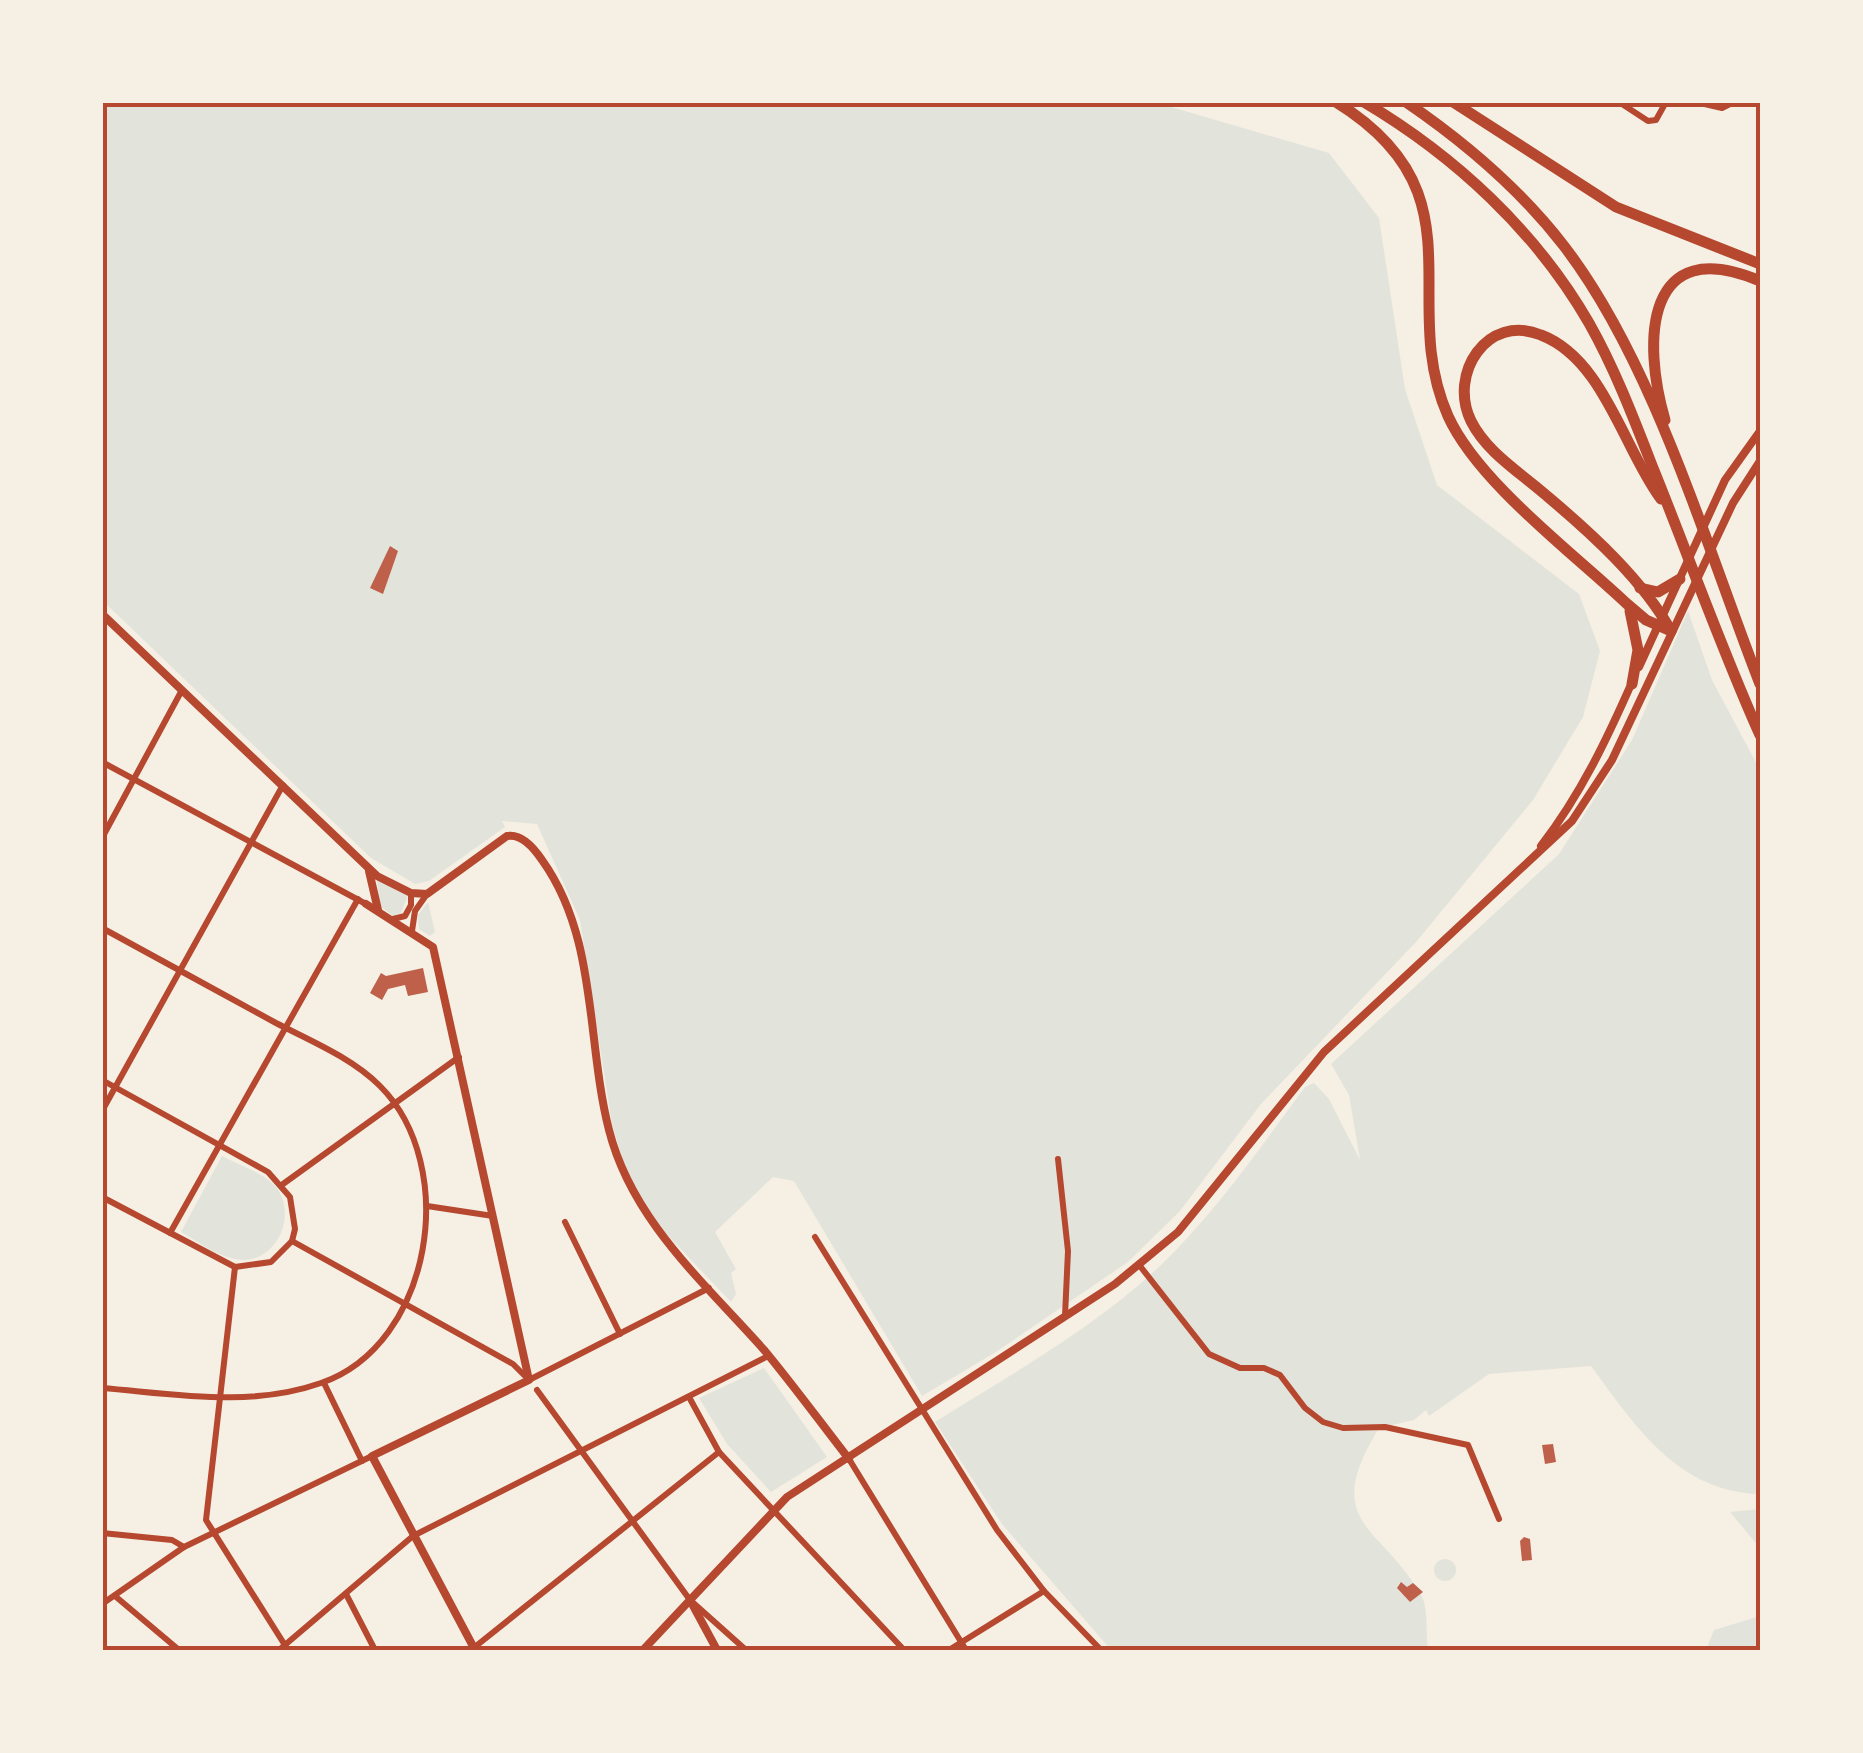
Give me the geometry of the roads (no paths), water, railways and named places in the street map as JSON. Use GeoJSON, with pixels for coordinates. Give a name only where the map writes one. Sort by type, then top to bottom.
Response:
{"type":"FeatureCollection","features":[{"type":"Feature","properties":{"kind":"highway"},"geometry":{"type":"LineString","coordinates":[[1336,102],[1384,140],[1418,194],[1430,240],[1434,365],[1457,435],[1490,475],[1626,603],[1664,624]]}},
{"type":"Feature","properties":{"kind":"highway"},"geometry":{"type":"LineString","coordinates":[[1364,102],[1457,167],[1549,264],[1607,357],[1760,735]]}},
{"type":"Feature","properties":{"kind":"highway"},"geometry":{"type":"LineString","coordinates":[[1406,102],[1489,164],[1564,246],[1608,311],[1680,477],[1760,684]]}},
{"type":"Feature","properties":{"kind":"highway"},"geometry":{"type":"LineString","coordinates":[[1453,102],[1616,208],[1760,264]]}},
{"type":"Feature","properties":{"kind":"highway"},"geometry":{"type":"LineString","coordinates":[[1680,477],[1651,355],[1659,306],[1680,280],[1706,269],[1726,269],[1760,281]]}},
{"type":"Feature","properties":{"kind":"highway"},"geometry":{"type":"LineString","coordinates":[[1664,624],[1640,588],[1566,512],[1477,432],[1462,392],[1474,354],[1496,336],[1515,331],[1543,335],[1557,343],[1594,382],[1646,480],[1670,511]]}},
{"type":"Feature","properties":{"kind":"highway"},"geometry":{"type":"LineString","coordinates":[[1640,588],[1666,590],[1680,579]]}},
{"type":"Feature","properties":{"kind":"highway"},"geometry":{"type":"LineString","coordinates":[[1626,603],[1638,637],[1632,684]]}},
{"type":"Feature","properties":{"kind":"street"},"geometry":{"type":"LineString","coordinates":[[1619,102],[1648,122],[1656,120],[1666,102]]}},
{"type":"Feature","properties":{"kind":"street"},"geometry":{"type":"LineString","coordinates":[[1696,102],[1722,108],[1734,102]]}},
{"type":"Feature","properties":{"kind":"street"},"geometry":{"type":"LineString","coordinates":[[644,1650],[773,1509],[1140,1266],[1178,1232],[1216,1189],[1324,1052],[1572,821],[1612,760],[1680,579],[1725,480],[1760,431]]}},
{"type":"Feature","properties":{"kind":"street"},"geometry":{"type":"LineString","coordinates":[[1526,865],[1566,814],[1664,624],[1760,461]]}},
{"type":"Feature","properties":{"kind":"street"},"geometry":{"type":"LineString","coordinates":[[102,614],[369,870],[411,893],[426,894]]}},
{"type":"Feature","properties":{"kind":"street"},"geometry":{"type":"LineString","coordinates":[[102,838],[182,690]]}},
{"type":"Feature","properties":{"kind":"street"},"geometry":{"type":"LineString","coordinates":[[102,762],[378,910],[433,947],[529,1380]]}},
{"type":"Feature","properties":{"kind":"street"},"geometry":{"type":"LineString","coordinates":[[102,1111],[283,786]]}},
{"type":"Feature","properties":{"kind":"street"},"geometry":{"type":"LineString","coordinates":[[412,930],[415,911],[426,894],[507,836],[520,836],[536,851],[559,883],[573,918],[608,1126],[620,1170],[652,1223],[768,1356],[849,1460],[964,1647]]}},
{"type":"Feature","properties":{"kind":"street"},"geometry":{"type":"LineString","coordinates":[[369,870],[378,910]]}},
{"type":"Feature","properties":{"kind":"street"},"geometry":{"type":"LineString","coordinates":[[393,920],[404,916],[412,905],[411,893]]}},
{"type":"Feature","properties":{"kind":"street"},"geometry":{"type":"LineString","coordinates":[[170,1234],[362,902]]}},
{"type":"Feature","properties":{"kind":"street"},"geometry":{"type":"LineString","coordinates":[[102,928],[355,1066],[394,1104],[415,1148],[427,1206],[420,1272],[405,1304],[371,1350],[324,1383],[280,1394],[220,1398],[102,1388]]}},
{"type":"Feature","properties":{"kind":"street"},"geometry":{"type":"LineString","coordinates":[[283,1184],[459,1057]]}},
{"type":"Feature","properties":{"kind":"street"},"geometry":{"type":"LineString","coordinates":[[102,1080],[283,1184],[295,1212],[292,1241],[271,1262],[235,1267],[102,1196]]}},
{"type":"Feature","properties":{"kind":"street"},"geometry":{"type":"LineString","coordinates":[[1058,1159],[1068,1251],[1065,1318]]}},
{"type":"Feature","properties":{"kind":"street"},"geometry":{"type":"LineString","coordinates":[[427,1206],[493,1216]]}},
{"type":"Feature","properties":{"kind":"street"},"geometry":{"type":"LineString","coordinates":[[565,1222],[620,1334]]}},
{"type":"Feature","properties":{"kind":"street"},"geometry":{"type":"LineString","coordinates":[[815,1237],[997,1530],[1044,1590],[1101,1650]]}},
{"type":"Feature","properties":{"kind":"street"},"geometry":{"type":"LineString","coordinates":[[292,1241],[513,1364],[529,1380]]}},
{"type":"Feature","properties":{"kind":"street"},"geometry":{"type":"LineString","coordinates":[[1140,1266],[1209,1354],[1240,1368],[1264,1368],[1280,1374],[1305,1408],[1323,1422],[1343,1428],[1385,1427],[1468,1445],[1500,1519]]}},
{"type":"Feature","properties":{"kind":"street"},"geometry":{"type":"LineString","coordinates":[[235,1267],[206,1520],[284,1649],[413,1536],[768,1356]]}},
{"type":"Feature","properties":{"kind":"street"},"geometry":{"type":"LineString","coordinates":[[102,1604],[184,1547],[709,1288]]}},
{"type":"Feature","properties":{"kind":"street"},"geometry":{"type":"LineString","coordinates":[[324,1383],[413,1536],[473,1650],[719,1452]]}},
{"type":"Feature","properties":{"kind":"street"},"geometry":{"type":"LineString","coordinates":[[537,1390],[690,1600],[710,1623],[746,1650]]}},
{"type":"Feature","properties":{"kind":"street"},"geometry":{"type":"LineString","coordinates":[[689,1397],[719,1452],[904,1650]]}},
{"type":"Feature","properties":{"kind":"street"},"geometry":{"type":"LineString","coordinates":[[102,1534],[172,1540],[184,1547]]}},
{"type":"Feature","properties":{"kind":"street"},"geometry":{"type":"LineString","coordinates":[[949,1650],[964,1647],[1044,1590]]}},
{"type":"Feature","properties":{"kind":"street"},"geometry":{"type":"LineString","coordinates":[[346,1594],[375,1650]]}},
{"type":"Feature","properties":{"kind":"street"},"geometry":{"type":"LineString","coordinates":[[115,1596],[179,1650]]}},
{"type":"Feature","properties":{"kind":"street"},"geometry":{"type":"LineString","coordinates":[[690,1600],[717,1650]]}}]}
